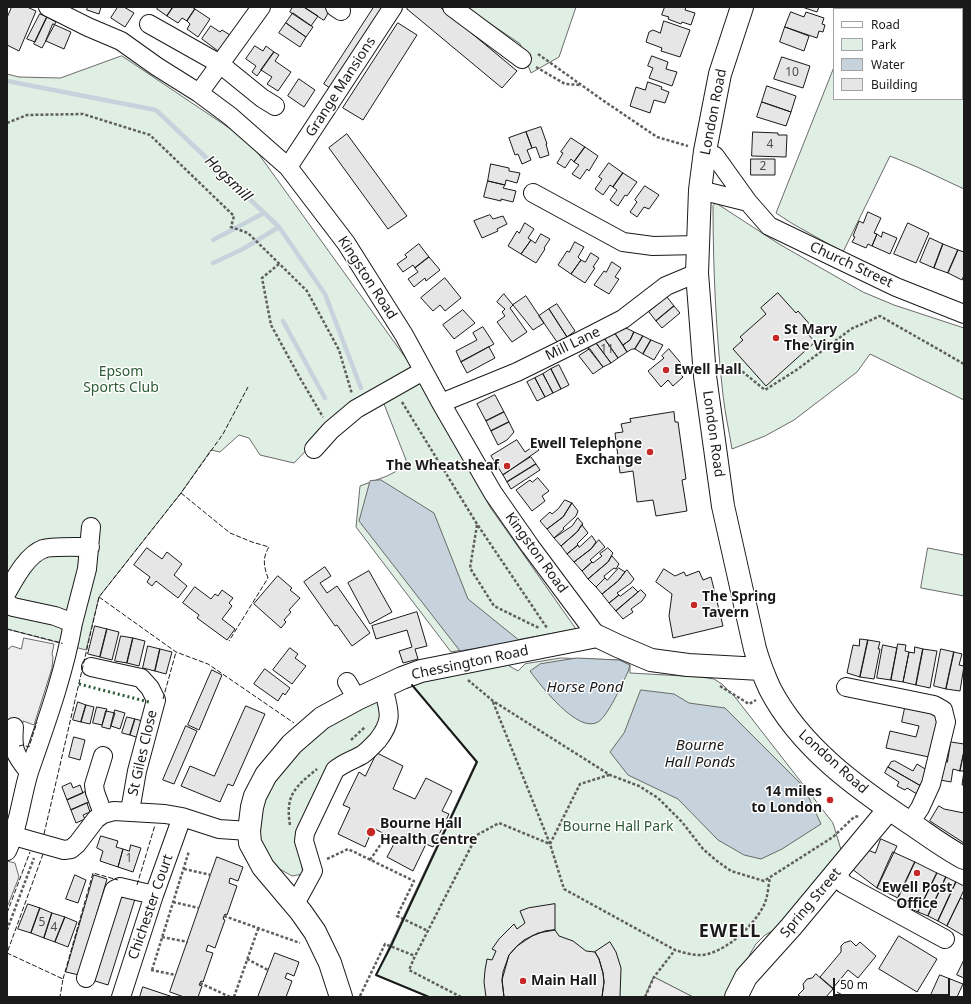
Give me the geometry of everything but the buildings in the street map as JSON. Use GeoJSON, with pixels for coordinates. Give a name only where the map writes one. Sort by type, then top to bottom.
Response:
{"type":"FeatureCollection","features":[{"type":"Feature","properties":{"kind":"main road","name":"London Road"},"geometry":{"type":"LineString","coordinates":[[742,7],[720,74],[705,151],[700,190],[697,274],[705,376],[723,506],[755,649],[761,669],[770,690],[796,730],[846,778],[889,809],[915,816],[964,858]]}},
{"type":"Feature","properties":{"kind":"main road"},"geometry":{"type":"LineString","coordinates":[[597,636],[651,660],[688,665],[761,669]]}},
{"type":"Feature","properties":{"kind":"main road","name":"Chessington Road"},"geometry":{"type":"LineString","coordinates":[[345,997],[336,981],[322,945],[302,912],[263,867],[250,843],[248,831],[252,807],[255,796],[266,775],[292,744],[352,690],[383,687],[421,671],[597,636]]}},
{"type":"Feature","properties":{"kind":"main road","name":"Spring Street"},"geometry":{"type":"LineString","coordinates":[[736,997],[746,977],[791,927],[889,809]]}},
{"type":"Feature","properties":{"kind":"street","name":"Kingston Road"},"geometry":{"type":"LineString","coordinates":[[48,7],[88,27],[121,41],[156,66],[199,93],[230,116],[288,167],[346,243],[404,335],[493,493],[530,546],[597,636]]}},
{"type":"Feature","properties":{"kind":"street"},"geometry":{"type":"LineString","coordinates":[[199,93],[261,7]]}},
{"type":"Feature","properties":{"kind":"street","name":"Grange Mansions"},"geometry":{"type":"LineString","coordinates":[[288,167],[393,7]]}},
{"type":"Feature","properties":{"kind":"street"},"geometry":{"type":"LineString","coordinates":[[452,7],[530,56]]}},
{"type":"Feature","properties":{"kind":"street"},"geometry":{"type":"LineString","coordinates":[[149,24],[220,64],[262,98],[275,106]]}},
{"type":"Feature","properties":{"kind":"street","name":"Church Street"},"geometry":{"type":"LineString","coordinates":[[705,151],[715,156],[748,202],[769,226],[896,287],[964,314]]}},
{"type":"Feature","properties":{"kind":"street"},"geometry":{"type":"LineString","coordinates":[[700,190],[748,202]]}},
{"type":"Feature","properties":{"kind":"street"},"geometry":{"type":"LineString","coordinates":[[533,193],[623,242],[653,246],[698,245]]}},
{"type":"Feature","properties":{"kind":"street","name":"Mill Lane"},"geometry":{"type":"LineString","coordinates":[[441,403],[517,372],[586,338],[623,319],[666,286],[697,274]]}},
{"type":"Feature","properties":{"kind":"street"},"geometry":{"type":"LineString","coordinates":[[314,449],[331,430],[356,409],[423,371]]}},
{"type":"Feature","properties":{"kind":"street"},"geometry":{"type":"LineString","coordinates":[[91,527],[88,569],[69,646],[9,840],[38,842],[64,850],[71,849],[77,844],[96,819],[103,814],[114,810],[190,820],[219,829],[248,831]]}},
{"type":"Feature","properties":{"kind":"street"},"geometry":{"type":"LineString","coordinates":[[7,592],[21,568],[43,549],[90,547]]}},
{"type":"Feature","properties":{"kind":"street"},"geometry":{"type":"LineString","coordinates":[[7,603],[13,607],[55,616],[74,623]]}},
{"type":"Feature","properties":{"kind":"street","name":"St Giles Close"},"geometry":{"type":"LineString","coordinates":[[91,667],[141,678],[150,688],[156,700],[137,772],[130,812]]}},
{"type":"Feature","properties":{"kind":"street"},"geometry":{"type":"LineString","coordinates":[[295,904],[313,871],[304,841],[305,833],[335,770],[363,754],[371,747],[388,723],[389,713],[383,687]]}},
{"type":"Feature","properties":{"kind":"street"},"geometry":{"type":"LineString","coordinates":[[846,687],[934,704],[943,710],[946,722],[931,784],[915,816]]}},
{"type":"Feature","properties":{"kind":"street"},"geometry":{"type":"LineString","coordinates":[[14,727],[13,748],[16,755],[29,772]]}},
{"type":"Feature","properties":{"kind":"street"},"geometry":{"type":"LineString","coordinates":[[103,756],[94,785],[103,814]]}},
{"type":"Feature","properties":{"kind":"street","name":"Chichester Court"},"geometry":{"type":"LineString","coordinates":[[121,997],[154,895],[190,820]]}},
{"type":"Feature","properties":{"kind":"street"},"geometry":{"type":"LineString","coordinates":[[836,873],[844,884],[945,939]]}},
{"type":"Feature","properties":{"kind":"street"},"geometry":{"type":"LineString","coordinates":[[86,978],[114,890],[120,887],[154,895]]}},
{"type":"Feature","properties":{"kind":"path"},"geometry":{"type":"LineString","coordinates":[[530,56],[565,84],[582,86]]}},
{"type":"Feature","properties":{"kind":"path"},"geometry":{"type":"LineString","coordinates":[[530,56],[582,86],[657,137],[705,151]]}},
{"type":"Feature","properties":{"kind":"path"},"geometry":{"type":"LineString","coordinates":[[7,123],[27,115],[83,114],[150,134],[234,216],[231,227],[248,233],[307,291],[339,350],[356,409]]}},
{"type":"Feature","properties":{"kind":"path"},"geometry":{"type":"LineString","coordinates":[[279,264],[262,278],[271,325],[331,430]]}},
{"type":"Feature","properties":{"kind":"path"},"geometry":{"type":"LineString","coordinates":[[705,376],[738,368],[765,390],[851,329],[880,316],[964,364]]}},
{"type":"Feature","properties":{"kind":"path"},"geometry":{"type":"LineString","coordinates":[[393,388],[477,524],[550,634],[494,606],[470,568],[477,524]]}},
{"type":"Feature","properties":{"kind":"path"},"geometry":{"type":"LineString","coordinates":[[465,663],[468,681],[493,701],[610,775],[639,786],[658,798],[682,822],[703,849],[731,871],[764,881],[833,837],[854,817],[861,815]]}},
{"type":"Feature","properties":{"kind":"path"},"geometry":{"type":"LineString","coordinates":[[493,701],[550,844],[564,889],[675,950],[688,954],[707,955],[724,948],[749,928],[764,904],[770,877]]}},
{"type":"Feature","properties":{"kind":"path"},"geometry":{"type":"LineString","coordinates":[[550,844],[580,784],[610,775]]}},
{"type":"Feature","properties":{"kind":"path"},"geometry":{"type":"LineString","coordinates":[[152,970],[184,869],[190,820]]}},
{"type":"Feature","properties":{"kind":"path"},"geometry":{"type":"LineString","coordinates":[[461,997],[409,970],[477,835],[499,823],[550,844]]}},
{"type":"Feature","properties":{"kind":"path"},"geometry":{"type":"LineString","coordinates":[[370,860],[387,835]]}},
{"type":"Feature","properties":{"kind":"path"},"geometry":{"type":"LineString","coordinates":[[7,930],[36,853],[38,842]]}},
{"type":"Feature","properties":{"kind":"path"},"geometry":{"type":"LineString","coordinates":[[325,860],[348,849],[414,881],[397,916],[428,931]]}},
{"type":"Feature","properties":{"kind":"path"},"geometry":{"type":"LineString","coordinates":[[184,869],[211,875]]}},
{"type":"Feature","properties":{"kind":"path"},"geometry":{"type":"LineString","coordinates":[[154,895],[174,902],[200,908]]}},
{"type":"Feature","properties":{"kind":"path"},"geometry":{"type":"LineString","coordinates":[[224,916],[297,943],[322,945]]}},
{"type":"Feature","properties":{"kind":"path"},"geometry":{"type":"LineString","coordinates":[[234,997],[258,929]]}},
{"type":"Feature","properties":{"kind":"path"},"geometry":{"type":"LineString","coordinates":[[162,937],[188,942]]}},
{"type":"Feature","properties":{"kind":"path"},"geometry":{"type":"LineString","coordinates":[[345,997],[385,944],[415,956]]}},
{"type":"Feature","properties":{"kind":"path"},"geometry":{"type":"LineString","coordinates":[[645,997],[654,977],[675,950]]}},
{"type":"Feature","properties":{"kind":"path"},"geometry":{"type":"LineString","coordinates":[[247,959],[268,970]]}},
{"type":"Feature","properties":{"kind":"path"},"geometry":{"type":"LineString","coordinates":[[132,963],[152,970],[176,975]]}},
{"type":"Feature","properties":{"kind":"path"},"geometry":{"type":"LineString","coordinates":[[200,983],[230,997]]}},
{"type":"Feature","properties":{"kind":"green space"},"geometry":{"type":"Polygon","coordinates":[[[466,7],[576,7],[559,57],[531,73],[520,44],[466,7]]]}},
{"type":"Feature","properties":{"kind":"green space"},"geometry":{"type":"Polygon","coordinates":[[[964,7],[964,189],[890,156],[843,252],[776,213],[833,70],[833,100],[963,100],[963,8],[858,8],[964,7]]]}},
{"type":"Feature","properties":{"kind":"green space","name":"Epsom Sports Club"},"geometry":{"type":"Polygon","coordinates":[[[122,56],[250,142],[423,382],[490,507],[576,629],[451,652],[356,527],[360,486],[387,476],[408,465],[384,404],[323,433],[294,463],[260,455],[249,438],[239,435],[220,452],[211,450],[181,493],[99,597],[86,650],[7,629],[7,74],[19,77],[60,78],[122,56]]]}},
{"type":"Feature","properties":{"kind":"green space"},"geometry":{"type":"Polygon","coordinates":[[[716,203],[779,244],[863,292],[894,305],[964,328],[964,400],[870,354],[857,372],[794,420],[765,436],[732,449],[723,395],[717,325],[713,230],[713,206],[716,203]]]}},
{"type":"Feature","properties":{"kind":"green space"},"geometry":{"type":"Polygon","coordinates":[[[928,548],[964,555],[964,596],[921,588],[928,548]]]}},
{"type":"Feature","properties":{"kind":"green space","name":"Bourne Hall Park"},"geometry":{"type":"Polygon","coordinates":[[[561,658],[619,660],[630,665],[630,673],[714,679],[722,684],[735,697],[833,823],[842,853],[776,929],[765,935],[756,944],[750,954],[748,964],[725,997],[693,997],[654,977],[645,997],[429,997],[376,975],[476,762],[412,685],[442,672],[506,664],[518,671],[525,664],[561,658]]]}},
{"type":"Feature","properties":{"kind":"green space"},"geometry":{"type":"Polygon","coordinates":[[[377,697],[384,712],[376,730],[298,837],[303,874],[292,876],[278,868],[263,850],[256,836],[257,820],[272,778],[321,729],[377,697]]]}},
{"type":"Feature","properties":{"kind":"shaded area"},"geometry":{"type":"Polygon","coordinates":[[[24,638],[54,644],[52,668],[34,725],[23,721],[22,730],[7,734],[7,650],[12,646],[21,649],[24,638]]]}},
{"type":"Feature","properties":{"kind":"shaded area"},"geometry":{"type":"Polygon","coordinates":[[[7,861],[15,863],[19,877],[7,906],[7,861]]]}},
{"type":"Feature","properties":{"kind":"shaded area"},"geometry":{"type":"Polygon","coordinates":[[[654,977],[693,997],[645,997],[654,977]]]}},
{"type":"Feature","properties":{"kind":"water"},"geometry":{"type":"Polygon","coordinates":[[[381,480],[434,513],[468,599],[520,641],[460,651],[359,521],[370,481],[381,480]]]}},
{"type":"Feature","properties":{"kind":"water","name":"Horse Pond"},"geometry":{"type":"Polygon","coordinates":[[[577,658],[619,660],[630,665],[614,699],[602,719],[598,722],[590,724],[580,721],[571,715],[551,697],[530,671],[540,664],[577,658]]]}},
{"type":"Feature","properties":{"kind":"water","name":"Bourne Hall Ponds"},"geometry":{"type":"Polygon","coordinates":[[[641,690],[674,694],[689,703],[725,708],[804,787],[821,824],[782,849],[761,859],[744,855],[718,840],[678,799],[628,775],[610,752],[624,733],[641,690]]]}},
{"type":"Feature","properties":{"kind":"waterway","name":"Hogsmill"},"geometry":{"type":"LineString","coordinates":[[7,81],[156,110],[279,227],[325,294],[361,388]]}},
{"type":"Feature","properties":{"kind":"waterway"},"geometry":{"type":"LineString","coordinates":[[213,240],[264,213]]}},
{"type":"Feature","properties":{"kind":"waterway"},"geometry":{"type":"LineString","coordinates":[[213,263],[243,249],[279,227]]}},
{"type":"Feature","properties":{"kind":"waterway"},"geometry":{"type":"LineString","coordinates":[[283,321],[325,398]]}},
{"type":"Feature","properties":{"kind":"hedge"},"geometry":{"type":"LineString","coordinates":[[79,684],[149,702]]}},
{"type":"Feature","properties":{"kind":"fence"},"geometry":{"type":"LineString","coordinates":[[44,834],[99,597],[181,493],[223,434],[248,387]]}},
{"type":"Feature","properties":{"kind":"fence"},"geometry":{"type":"LineString","coordinates":[[181,493],[230,533],[269,547],[265,555],[264,562],[268,578],[229,641]]}},
{"type":"Feature","properties":{"kind":"fence"},"geometry":{"type":"LineString","coordinates":[[99,597],[176,652],[208,664],[294,723]]}},
{"type":"Feature","properties":{"kind":"fence"},"geometry":{"type":"LineString","coordinates":[[7,629],[62,644]]}},
{"type":"Feature","properties":{"kind":"fence"},"geometry":{"type":"LineString","coordinates":[[163,699],[176,652]]}},
{"type":"Feature","properties":{"kind":"fence"},"geometry":{"type":"LineString","coordinates":[[19,746],[23,745],[29,747],[37,722]]}},
{"type":"Feature","properties":{"kind":"fence"},"geometry":{"type":"LineString","coordinates":[[137,885],[155,825]]}},
{"type":"Feature","properties":{"kind":"fence"},"geometry":{"type":"LineString","coordinates":[[7,913],[30,852]]}},
{"type":"Feature","properties":{"kind":"fence"},"geometry":{"type":"LineString","coordinates":[[43,854],[7,953],[63,979],[60,997]]}},
{"type":"Feature","properties":{"kind":"fence"},"geometry":{"type":"LineString","coordinates":[[63,979],[93,873],[118,880]]}},
{"type":"Feature","properties":{"kind":"fence"},"geometry":{"type":"LineString","coordinates":[[837,992],[846,997]]}},
{"type":"Feature","properties":{"kind":"wall"},"geometry":{"type":"LineString","coordinates":[[412,685],[477,762],[376,975],[429,997]]}},
{"type":"Feature","properties":{"kind":"place","name":"St Mary The Virgin"},"geometry":{"type":"Point","coordinates":[776,338]}},
{"type":"Feature","properties":{"kind":"place","name":"Ewell Hall"},"geometry":{"type":"Point","coordinates":[666,370]}},
{"type":"Feature","properties":{"kind":"place","name":"Ewell Telephone Exchange"},"geometry":{"type":"Point","coordinates":[650,452]}},
{"type":"Feature","properties":{"kind":"place","name":"The Wheatsheaf"},"geometry":{"type":"Point","coordinates":[507,466]}},
{"type":"Feature","properties":{"kind":"place","name":"The Spring Tavern"},"geometry":{"type":"Point","coordinates":[694,605]}},
{"type":"Feature","properties":{"kind":"place","name":"14 miles to London"},"geometry":{"type":"Point","coordinates":[830,800]}},
{"type":"Feature","properties":{"kind":"place","name":"Bourne Hall Health Centre"},"geometry":{"type":"Point","coordinates":[371,832]}},
{"type":"Feature","properties":{"kind":"place","name":"Ewell Post Office"},"geometry":{"type":"Point","coordinates":[917,873]}},
{"type":"Feature","properties":{"kind":"place","name":"Main Hall"},"geometry":{"type":"Point","coordinates":[523,981]}},
{"type":"Feature","properties":{"kind":"district","name":"EWELL"},"geometry":{"type":"Point","coordinates":[730,932]}}]}
